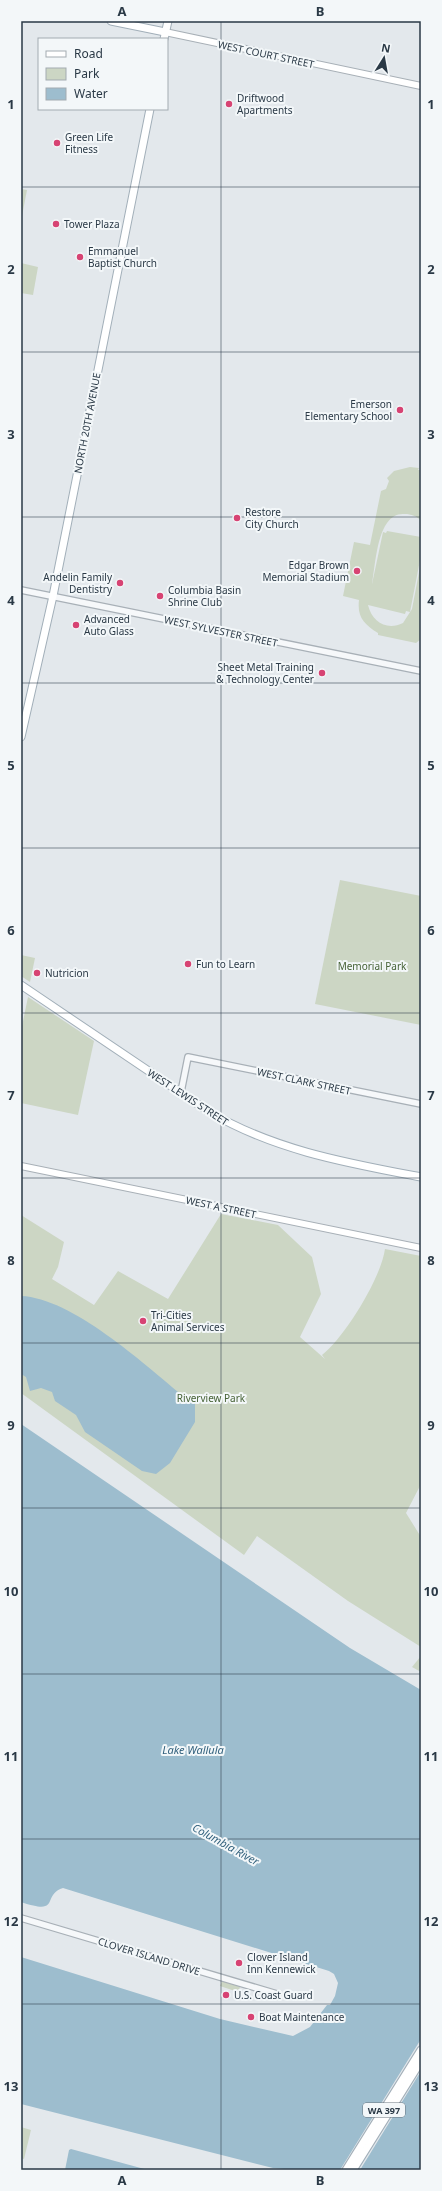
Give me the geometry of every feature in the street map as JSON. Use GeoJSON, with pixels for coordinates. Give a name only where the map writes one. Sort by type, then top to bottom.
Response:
{"type":"FeatureCollection","features":[{"type":"Feature","properties":{"kind":"main road","name":"WEST COURT STREET"},"geometry":{"type":"LineString","coordinates":[[111,21],[165,36],[421,86]]}},
{"type":"Feature","properties":{"kind":"main road"},"geometry":{"type":"LineString","coordinates":[[165,36],[168,21]]}},
{"type":"Feature","properties":{"kind":"main road","name":"NORTH 20TH AVENUE"},"geometry":{"type":"LineString","coordinates":[[21,737],[52,596],[150,110]]}},
{"type":"Feature","properties":{"kind":"main road","name":"WEST LEWIS STREET"},"geometry":{"type":"LineString","coordinates":[[21,985],[222,1120],[273,1143],[313,1155],[421,1177]]}},
{"type":"Feature","properties":{"kind":"main road","name":"WEST A STREET"},"geometry":{"type":"LineString","coordinates":[[21,1166],[421,1248]]}},
{"type":"Feature","properties":{"kind":"main road","name":"WA 397"},"geometry":{"type":"LineString","coordinates":[[346,2170],[421,2050]]}},
{"type":"Feature","properties":{"kind":"main road","name":"WA 397"},"geometry":{"type":"LineString","coordinates":[[353,2170],[421,2061]]}},
{"type":"Feature","properties":{"kind":"street","name":"WEST SYLVESTER STREET"},"geometry":{"type":"LineString","coordinates":[[21,590],[421,671]]}},
{"type":"Feature","properties":{"kind":"street","name":"WEST CLARK STREET"},"geometry":{"type":"LineString","coordinates":[[181,1092],[188,1057],[421,1104]]}},
{"type":"Feature","properties":{"kind":"street","name":"CLOVER ISLAND DRIVE"},"geometry":{"type":"LineString","coordinates":[[21,1918],[277,1994]]}},
{"type":"Feature","properties":{"kind":"green space"},"geometry":{"type":"Polygon","coordinates":[[[21,189],[27,190],[21,221],[21,189]]]}},
{"type":"Feature","properties":{"kind":"green space"},"geometry":{"type":"Polygon","coordinates":[[[21,263],[38,267],[33,295],[21,293],[21,263]]]}},
{"type":"Feature","properties":{"kind":"green space"},"geometry":{"type":"Polygon","coordinates":[[[410,467],[419,468],[418,470],[421,470],[421,521],[414,516],[405,514],[396,515],[389,521],[383,530],[380,540],[372,584],[383,532],[386,533],[387,531],[421,537],[421,555],[410,612],[406,611],[405,614],[368,605],[373,616],[381,623],[391,626],[403,623],[412,609],[421,562],[421,639],[416,643],[378,635],[378,633],[362,620],[359,611],[359,600],[343,596],[354,542],[370,545],[381,491],[386,489],[389,481],[387,478],[394,471],[410,467]]]}},
{"type":"Feature","properties":{"kind":"green space","name":"Memorial Park"},"geometry":{"type":"Polygon","coordinates":[[[340,880],[421,896],[421,1025],[315,1004],[340,880]]]}},
{"type":"Feature","properties":{"kind":"green space"},"geometry":{"type":"Polygon","coordinates":[[[21,955],[35,958],[30,982],[21,976],[21,955]]]}},
{"type":"Feature","properties":{"kind":"green space"},"geometry":{"type":"Polygon","coordinates":[[[28,997],[94,1041],[78,1115],[21,1103],[21,1031],[28,997]]]}},
{"type":"Feature","properties":{"kind":"green space","name":"Riverview Park"},"geometry":{"type":"Polygon","coordinates":[[[221,1214],[278,1225],[312,1257],[321,1294],[300,1337],[325,1359],[322,1355],[341,1335],[361,1306],[377,1275],[385,1249],[421,1256],[421,1484],[406,1513],[421,1537],[421,1647],[348,1601],[257,1536],[244,1555],[21,1393],[21,1215],[64,1242],[58,1267],[52,1279],[94,1305],[118,1271],[168,1299],[221,1214]]]}},
{"type":"Feature","properties":{"kind":"green space"},"geometry":{"type":"Polygon","coordinates":[[[421,1656],[421,1672],[412,1667],[421,1656]]]}},
{"type":"Feature","properties":{"kind":"green space"},"geometry":{"type":"Polygon","coordinates":[[[222,1981],[240,1987],[238,1992],[220,1986],[222,1981]]]}},
{"type":"Feature","properties":{"kind":"green space"},"geometry":{"type":"Polygon","coordinates":[[[21,2127],[31,2130],[24,2159],[21,2158],[21,2127]]]}},
{"type":"Feature","properties":{"kind":"water"},"geometry":{"type":"Polygon","coordinates":[[[21,1296],[41,1300],[62,1308],[84,1320],[128,1350],[183,1396],[195,1402],[195,1422],[170,1463],[156,1474],[142,1471],[85,1432],[76,1415],[55,1401],[52,1392],[41,1388],[30,1391],[26,1377],[21,1374],[21,1296]]]}},
{"type":"Feature","properties":{"kind":"water","name":"Lake Wallula"},"geometry":{"type":"Polygon","coordinates":[[[21,1424],[350,1648],[421,1690],[421,2170],[295,2170],[273,2168],[21,2104],[21,1957],[220,2019],[293,2036],[310,2027],[327,2005],[330,2005],[335,1996],[338,1983],[334,1974],[329,1971],[63,1888],[53,1895],[47,1906],[34,1906],[21,1902],[21,1424]]]}},
{"type":"Feature","properties":{"kind":"water"},"geometry":{"type":"Polygon","coordinates":[[[71,2149],[148,2170],[65,2170],[69,2150],[71,2149]]]}},
{"type":"Feature","properties":{"kind":"pier"},"geometry":{"type":"Polygon","coordinates":[[[421,2039],[421,2071],[360,2170],[340,2170],[421,2039]]]}},
{"type":"Feature","properties":{"kind":"place","name":"Driftwood Apartments"},"geometry":{"type":"Point","coordinates":[229,104]}},
{"type":"Feature","properties":{"kind":"place","name":"Green Life Fitness"},"geometry":{"type":"Point","coordinates":[57,143]}},
{"type":"Feature","properties":{"kind":"place","name":"Tower Plaza"},"geometry":{"type":"Point","coordinates":[56,224]}},
{"type":"Feature","properties":{"kind":"place","name":"Emmanuel Baptist Church"},"geometry":{"type":"Point","coordinates":[80,257]}},
{"type":"Feature","properties":{"kind":"place","name":"Emerson Elementary School"},"geometry":{"type":"Point","coordinates":[400,410]}},
{"type":"Feature","properties":{"kind":"place","name":"Restore City Church"},"geometry":{"type":"Point","coordinates":[237,518]}},
{"type":"Feature","properties":{"kind":"place","name":"Edgar Brown Memorial Stadium"},"geometry":{"type":"Point","coordinates":[357,571]}},
{"type":"Feature","properties":{"kind":"place","name":"Andelin Family Dentistry"},"geometry":{"type":"Point","coordinates":[120,583]}},
{"type":"Feature","properties":{"kind":"place","name":"Columbia Basin Shrine Club"},"geometry":{"type":"Point","coordinates":[160,596]}},
{"type":"Feature","properties":{"kind":"place","name":"Advanced Auto Glass"},"geometry":{"type":"Point","coordinates":[76,625]}},
{"type":"Feature","properties":{"kind":"place","name":"Sheet Metal Training & Technology Center"},"geometry":{"type":"Point","coordinates":[322,673]}},
{"type":"Feature","properties":{"kind":"place","name":"Fun to Learn"},"geometry":{"type":"Point","coordinates":[188,964]}},
{"type":"Feature","properties":{"kind":"place","name":"Nutricion"},"geometry":{"type":"Point","coordinates":[37,973]}},
{"type":"Feature","properties":{"kind":"place","name":"Tri-Cities Animal Services"},"geometry":{"type":"Point","coordinates":[143,1321]}},
{"type":"Feature","properties":{"kind":"place","name":"Clover Island Inn Kennewick"},"geometry":{"type":"Point","coordinates":[239,1963]}},
{"type":"Feature","properties":{"kind":"place","name":"U.S. Coast Guard"},"geometry":{"type":"Point","coordinates":[226,1995]}},
{"type":"Feature","properties":{"kind":"place","name":"Boat Maintenance"},"geometry":{"type":"Point","coordinates":[251,2017]}},
{"type":"Feature","properties":{"kind":"water label","name":"Columbia River"},"geometry":{"type":"Point","coordinates":[226,1844]}}]}
